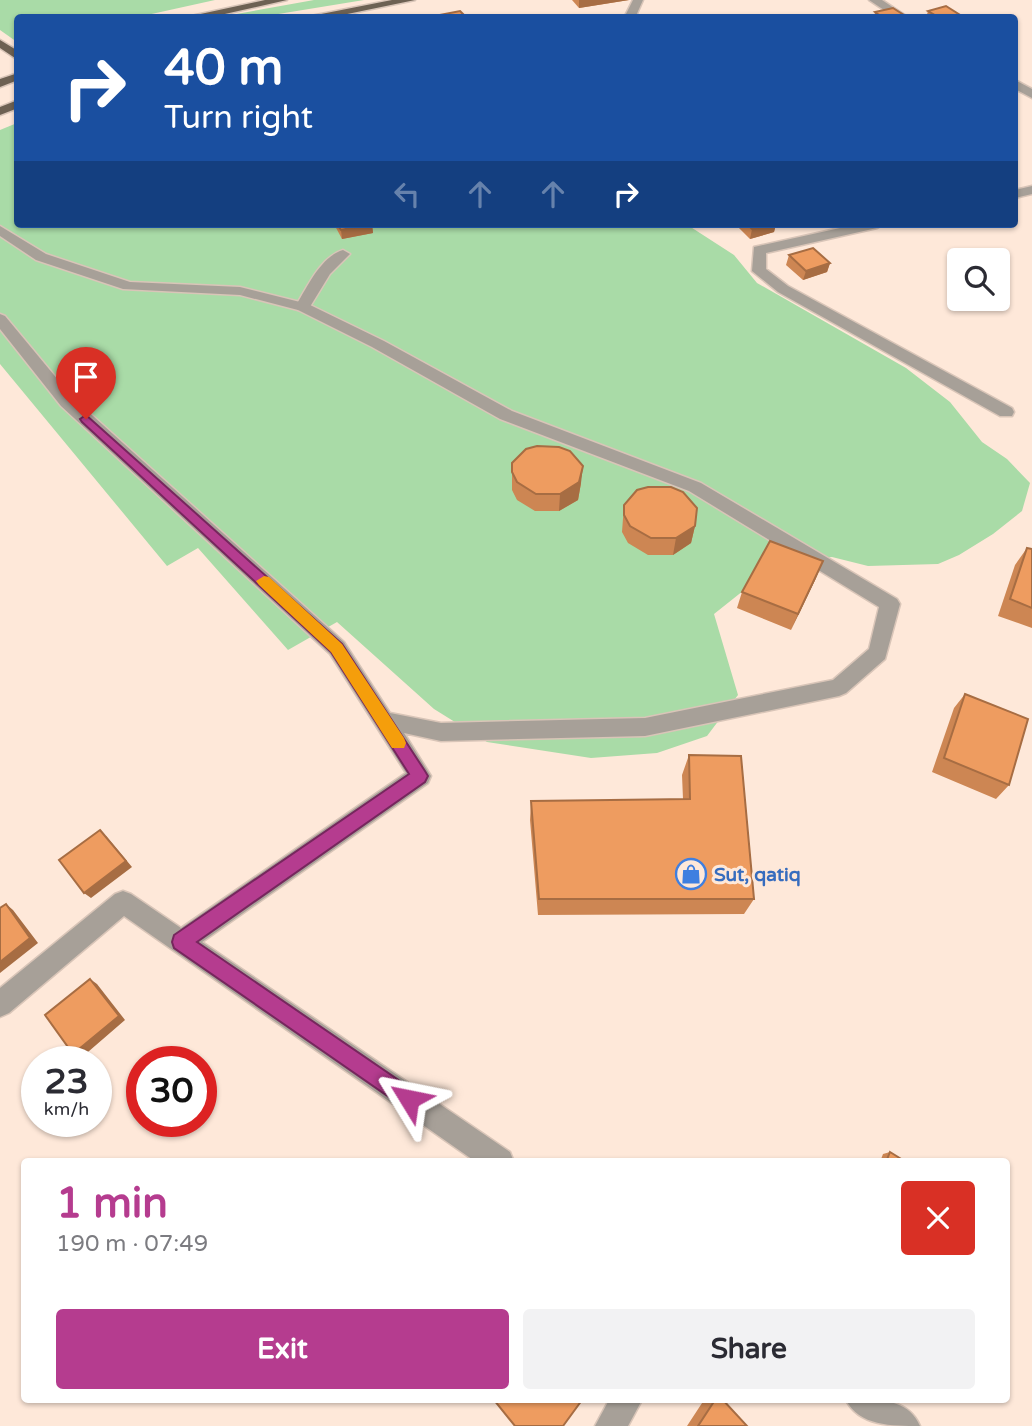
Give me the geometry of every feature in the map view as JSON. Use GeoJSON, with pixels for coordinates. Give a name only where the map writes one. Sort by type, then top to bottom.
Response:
{"type":"FeatureCollection","features":[{"type":"Feature","properties":{"kind":"main road"},"geometry":{"type":"LineString","coordinates":[[208,14],[282,0]]}},
{"type":"Feature","properties":{"kind":"main road"},"geometry":{"type":"LineString","coordinates":[[329,14],[410,0]]}},
{"type":"Feature","properties":{"kind":"main road"},"geometry":{"type":"LineString","coordinates":[[0,43],[14,54]]}},
{"type":"Feature","properties":{"kind":"street"},"geometry":{"type":"LineString","coordinates":[[874,0],[897,14]]}},
{"type":"Feature","properties":{"kind":"street"},"geometry":{"type":"LineString","coordinates":[[859,228],[759,250],[759,271],[783,289],[1006,412]]}},
{"type":"Feature","properties":{"kind":"street"},"geometry":{"type":"LineString","coordinates":[[0,230],[41,257],[128,286],[240,291],[303,307],[378,344],[506,415],[695,487],[890,604],[878,653],[839,687],[645,727],[441,732],[383,720]]}},
{"type":"Feature","properties":{"kind":"street"},"geometry":{"type":"LineString","coordinates":[[303,307],[324,272],[343,254]]}},
{"type":"Feature","properties":{"kind":"street"},"geometry":{"type":"LineString","coordinates":[[0,319],[67,402],[337,648],[419,776],[181,942]]}},
{"type":"Feature","properties":{"kind":"street"},"geometry":{"type":"LineString","coordinates":[[0,1004],[123,902],[494,1158]]}},
{"type":"Feature","properties":{"kind":"street"},"geometry":{"type":"LineString","coordinates":[[611,1426],[624,1403]]}},
{"type":"Feature","properties":{"kind":"street"},"geometry":{"type":"LineString","coordinates":[[867,1403],[904,1426]]}},
{"type":"Feature","properties":{"kind":"green space"},"geometry":{"type":"Polygon","coordinates":[[[0,0],[215,0],[152,14],[14,14],[14,40],[0,30],[0,0]]]}},
{"type":"Feature","properties":{"kind":"green space"},"geometry":{"type":"Polygon","coordinates":[[[314,0],[364,0],[278,14],[237,14],[314,0]]]}},
{"type":"Feature","properties":{"kind":"green space"},"geometry":{"type":"Polygon","coordinates":[[[14,124],[14,228],[692,228],[734,255],[757,283],[906,368],[950,402],[982,442],[1007,459],[1030,483],[1022,511],[993,534],[959,555],[938,564],[868,566],[832,557],[778,563],[714,614],[738,695],[707,736],[657,753],[591,758],[487,742],[434,709],[337,622],[288,650],[198,548],[167,566],[0,364],[0,130],[14,124]]]}},
{"type":"Feature","properties":{"kind":"building"},"geometry":{"type":"Polygon","coordinates":[[[946,6],[958,14],[933,14],[928,11],[946,6]]]}},
{"type":"Feature","properties":{"kind":"building"},"geometry":{"type":"Polygon","coordinates":[[[893,8],[902,14],[878,14],[875,12],[893,8]]]}},
{"type":"Feature","properties":{"kind":"building"},"geometry":{"type":"Polygon","coordinates":[[[813,248],[830,263],[806,271],[789,255],[813,248]]]}},
{"type":"Feature","properties":{"kind":"building"},"geometry":{"type":"Polygon","coordinates":[[[537,446],[559,447],[570,451],[583,466],[579,482],[560,494],[536,494],[517,482],[512,472],[512,463],[526,449],[537,446]]]}},
{"type":"Feature","properties":{"kind":"building"},"geometry":{"type":"Polygon","coordinates":[[[671,487],[683,492],[697,508],[695,526],[676,538],[651,538],[630,526],[624,515],[624,505],[637,490],[671,487]]]}},
{"type":"Feature","properties":{"kind":"building"},"geometry":{"type":"Polygon","coordinates":[[[770,541],[823,561],[798,614],[742,592],[770,541]]]}},
{"type":"Feature","properties":{"kind":"building"},"geometry":{"type":"Polygon","coordinates":[[[1027,548],[1032,549],[1032,608],[1010,599],[1027,548]]]}},
{"type":"Feature","properties":{"kind":"building"},"geometry":{"type":"Polygon","coordinates":[[[965,694],[1028,719],[1009,785],[944,758],[965,694]]]}},
{"type":"Feature","properties":{"kind":"building"},"geometry":{"type":"Polygon","coordinates":[[[689,755],[741,756],[754,899],[539,899],[531,801],[690,799],[689,755]]]}},
{"type":"Feature","properties":{"kind":"building"},"geometry":{"type":"Polygon","coordinates":[[[100,830],[126,861],[84,893],[59,860],[100,830]]]}},
{"type":"Feature","properties":{"kind":"building"},"geometry":{"type":"Polygon","coordinates":[[[6,904],[30,938],[0,962],[0,908],[6,904]]]}},
{"type":"Feature","properties":{"kind":"building"},"geometry":{"type":"Polygon","coordinates":[[[90,979],[119,1016],[83,1046],[67,1046],[45,1015],[90,979]]]}},
{"type":"Feature","properties":{"kind":"building"},"geometry":{"type":"Polygon","coordinates":[[[890,1152],[900,1158],[888,1158],[890,1152]]]}},
{"type":"Feature","properties":{"kind":"building"},"geometry":{"type":"Polygon","coordinates":[[[496,1403],[580,1403],[563,1426],[515,1426],[496,1403]]]}},
{"type":"Feature","properties":{"kind":"building"},"geometry":{"type":"Polygon","coordinates":[[[713,1403],[726,1403],[747,1426],[698,1426],[713,1403]]]}},
{"type":"Feature","properties":{"kind":"slow traffic"},"geometry":{"type":"LineString","coordinates":[[264,581],[337,648],[398,743]]}},
{"type":"Feature","properties":{"kind":"place","name":"Sut, qatiq"},"geometry":{"type":"Point","coordinates":[691,874]}},
{"type":"Feature","properties":{"kind":"route"},"geometry":{"type":"LineString","coordinates":[[86,419],[337,648],[419,776],[181,942],[409,1099]]}}]}
